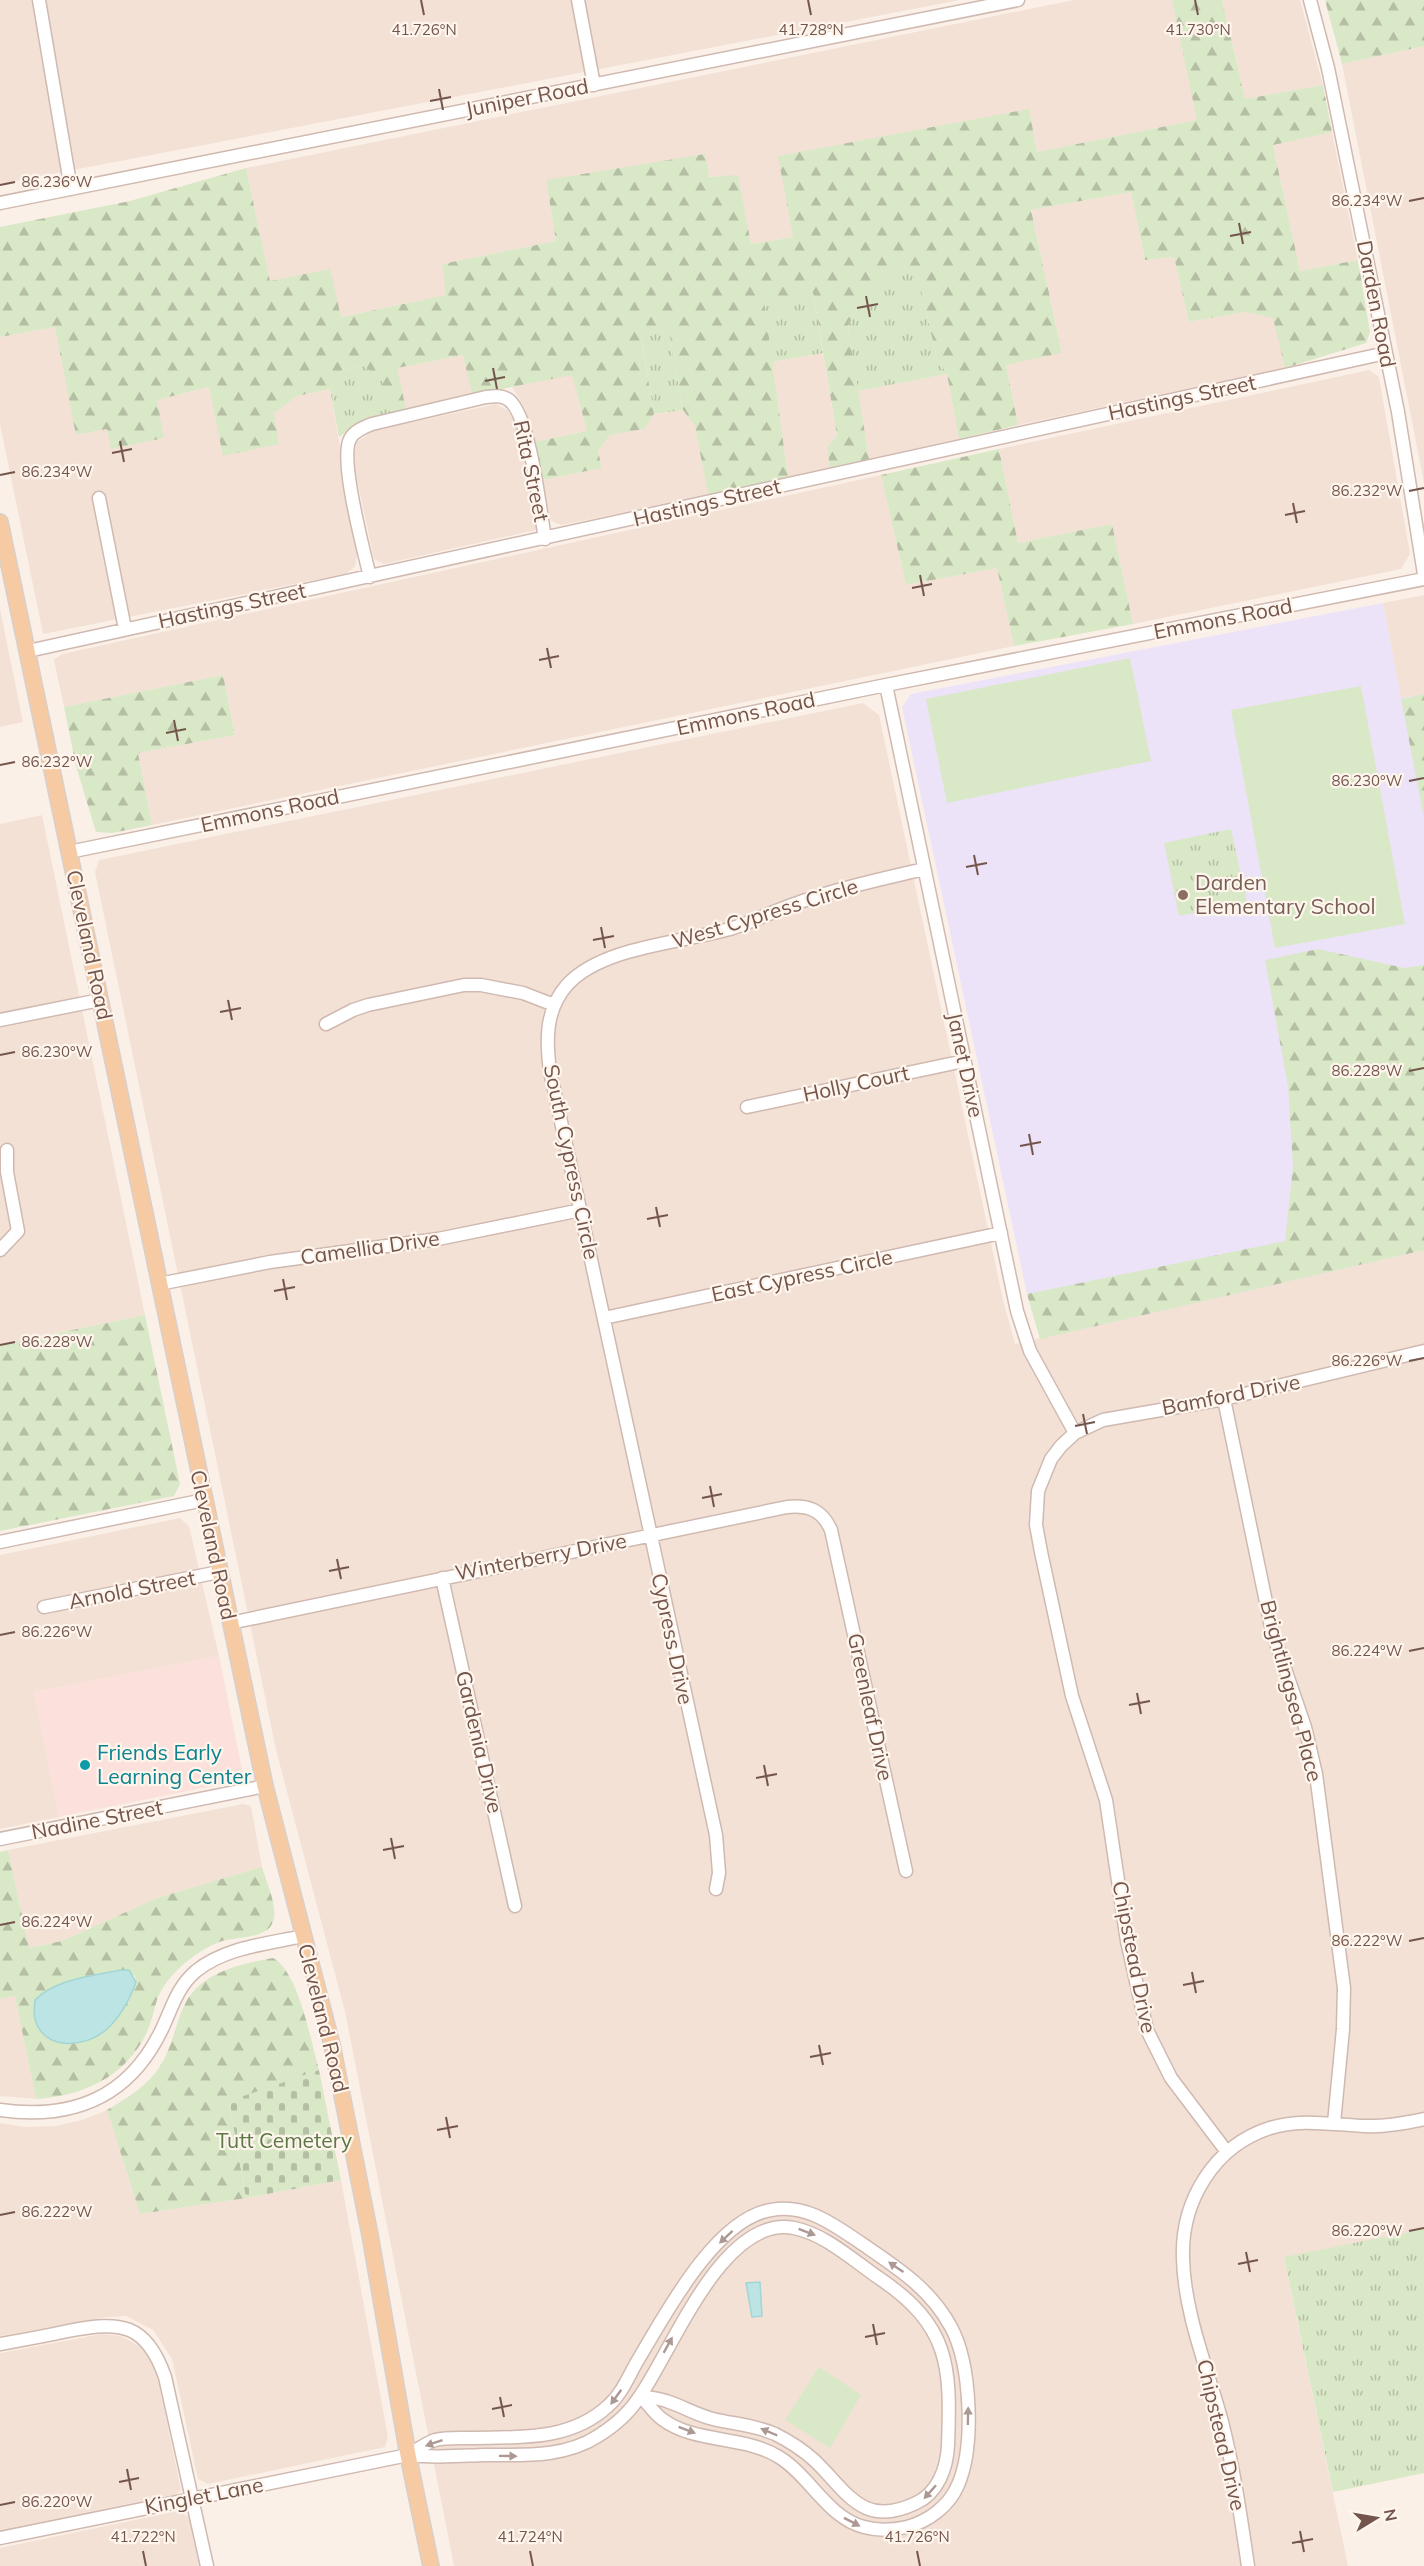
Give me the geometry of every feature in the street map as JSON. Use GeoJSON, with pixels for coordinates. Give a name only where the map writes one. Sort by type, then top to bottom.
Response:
{"type":"FeatureCollection","features":[{"type":"Feature","properties":{"kind":"main road","name":"Cleveland Road"},"geometry":{"type":"LineString","coordinates":[[0,522],[265,1786],[332,2045],[351,2137],[408,2455],[431,2566]]}},
{"type":"Feature","properties":{"kind":"street"},"geometry":{"type":"LineString","coordinates":[[39,0],[71,189]]}},
{"type":"Feature","properties":{"kind":"street"},"geometry":{"type":"LineString","coordinates":[[578,0],[594,85]]}},
{"type":"Feature","properties":{"kind":"street","name":"Juniper Road"},"geometry":{"type":"LineString","coordinates":[[0,203],[1018,0]]}},
{"type":"Feature","properties":{"kind":"street","name":"Darden Road"},"geometry":{"type":"LineString","coordinates":[[1310,0],[1328,68],[1386,353],[1404,444],[1424,574]]}},
{"type":"Feature","properties":{"kind":"street","name":"Hastings Street"},"geometry":{"type":"LineString","coordinates":[[28,651],[1386,353]]}},
{"type":"Feature","properties":{"kind":"street","name":"Rita Street"},"geometry":{"type":"LineString","coordinates":[[369,577],[347,468],[349,440],[358,430],[372,424],[486,396],[503,397],[514,405],[525,432],[545,539]]}},
{"type":"Feature","properties":{"kind":"street"},"geometry":{"type":"LineString","coordinates":[[99,498],[125,629]]}},
{"type":"Feature","properties":{"kind":"street","name":"Emmons Road"},"geometry":{"type":"LineString","coordinates":[[69,852],[886,685],[1424,579]]}},
{"type":"Feature","properties":{"kind":"street","name":"Janet Drive"},"geometry":{"type":"LineString","coordinates":[[886,685],[1017,1311],[1030,1351],[1075,1433]]}},
{"type":"Feature","properties":{"kind":"street","name":"West Cypress Circle"},"geometry":{"type":"LineString","coordinates":[[554,1005],[575,978],[607,959],[697,938],[741,925],[810,898],[924,869]]}},
{"type":"Feature","properties":{"kind":"street"},"geometry":{"type":"LineString","coordinates":[[326,1024],[368,1005],[465,985],[502,987],[554,1005]]}},
{"type":"Feature","properties":{"kind":"street"},"geometry":{"type":"LineString","coordinates":[[0,1020],[100,1000]]}},
{"type":"Feature","properties":{"kind":"street","name":"South Cypress Circle"},"geometry":{"type":"LineString","coordinates":[[554,1005],[548,1029],[547,1049],[604,1318]]}},
{"type":"Feature","properties":{"kind":"street","name":"Holly Court"},"geometry":{"type":"LineString","coordinates":[[747,1107],[964,1061]]}},
{"type":"Feature","properties":{"kind":"street"},"geometry":{"type":"LineString","coordinates":[[0,1250],[18,1231],[7,1172],[6,1150]]}},
{"type":"Feature","properties":{"kind":"street","name":"Camellia Drive"},"geometry":{"type":"LineString","coordinates":[[159,1284],[270,1262],[438,1239],[581,1210]]}},
{"type":"Feature","properties":{"kind":"street","name":"East Cypress Circle"},"geometry":{"type":"LineString","coordinates":[[604,1318],[1000,1233]]}},
{"type":"Feature","properties":{"kind":"street","name":"Cypress Drive"},"geometry":{"type":"LineString","coordinates":[[604,1318],[716,1835],[719,1873],[716,1889]]}},
{"type":"Feature","properties":{"kind":"street","name":"Bamford Drive"},"geometry":{"type":"LineString","coordinates":[[1075,1433],[1103,1420],[1224,1399],[1424,1351]]}},
{"type":"Feature","properties":{"kind":"street","name":"Brightlingsea Place"},"geometry":{"type":"LineString","coordinates":[[1224,1399],[1272,1631],[1305,1727],[1316,1774],[1344,1988],[1334,2123]]}},
{"type":"Feature","properties":{"kind":"street","name":"Chipstead Drive"},"geometry":{"type":"LineString","coordinates":[[1075,1433],[1051,1459],[1041,1483],[1036,1508],[1041,1552],[1072,1696],[1106,1800],[1127,1941],[1147,2030],[1171,2078],[1227,2152],[1212,2167],[1195,2197],[1183,2237],[1183,2259],[1196,2328],[1225,2436],[1248,2566]]}},
{"type":"Feature","properties":{"kind":"street"},"geometry":{"type":"LineString","coordinates":[[0,1542],[204,1500]]}},
{"type":"Feature","properties":{"kind":"street","name":"Winterberry Drive"},"geometry":{"type":"LineString","coordinates":[[230,1623],[799,1506],[820,1513],[826,1520],[834,1542]]}},
{"type":"Feature","properties":{"kind":"street","name":"Greenleaf Drive"},"geometry":{"type":"LineString","coordinates":[[834,1542],[906,1871]]}},
{"type":"Feature","properties":{"kind":"street","name":"Arnold Street"},"geometry":{"type":"LineString","coordinates":[[44,1607],[219,1572]]}},
{"type":"Feature","properties":{"kind":"street","name":"Gardenia Drive"},"geometry":{"type":"LineString","coordinates":[[442,1578],[515,1906]]}},
{"type":"Feature","properties":{"kind":"street","name":"Nadine Street"},"geometry":{"type":"LineString","coordinates":[[0,1839],[265,1786]]}},
{"type":"Feature","properties":{"kind":"street"},"geometry":{"type":"LineString","coordinates":[[0,2110],[29,2114],[50,2113],[93,2102],[115,2090],[147,2055],[181,1985],[196,1971],[231,1952],[303,1936]]}},
{"type":"Feature","properties":{"kind":"street"},"geometry":{"type":"LineString","coordinates":[[1227,2152],[1253,2135],[1301,2122],[1379,2126],[1424,2119]]}},
{"type":"Feature","properties":{"kind":"street"},"geometry":{"type":"LineString","coordinates":[[408,2455],[434,2440],[530,2437],[561,2433],[596,2415],[620,2392],[663,2318],[709,2253],[749,2218],[771,2210],[784,2209],[799,2210],[829,2221],[911,2278],[938,2307],[958,2343],[968,2383],[968,2421],[962,2470],[952,2495],[931,2517],[897,2529],[864,2528],[849,2522],[834,2510],[793,2466],[774,2454],[739,2442],[689,2432],[663,2420],[641,2396]]}},
{"type":"Feature","properties":{"kind":"street"},"geometry":{"type":"LineString","coordinates":[[408,2455],[439,2459],[528,2456],[566,2450],[599,2436],[624,2415],[641,2396],[674,2335],[722,2266],[749,2238],[764,2230],[791,2227],[821,2238],[906,2296],[925,2318],[941,2347],[950,2384],[945,2467],[935,2487],[922,2500],[891,2511],[869,2509],[851,2500],[814,2460],[775,2434],[759,2428],[712,2419],[691,2413],[669,2402],[641,2396]]}},
{"type":"Feature","properties":{"kind":"street"},"geometry":{"type":"LineString","coordinates":[[0,2344],[101,2325],[120,2326],[140,2335],[153,2349],[165,2377],[207,2566]]}},
{"type":"Feature","properties":{"kind":"street","name":"Kinglet Lane"},"geometry":{"type":"LineString","coordinates":[[0,2538],[408,2455]]}},
{"type":"Feature","properties":{"kind":"shaded area"},"geometry":{"type":"Polygon","coordinates":[[[0,0],[960,0],[0,184],[0,0]]]}},
{"type":"Feature","properties":{"kind":"shaded area"},"geometry":{"type":"Polygon","coordinates":[[[1074,0],[1172,0],[1198,120],[1037,152],[1029,110],[779,156],[793,237],[751,244],[738,176],[546,180],[556,241],[442,264],[447,295],[340,317],[270,281],[246,168],[1074,0]]]}},
{"type":"Feature","properties":{"kind":"shaded area"},"geometry":{"type":"Polygon","coordinates":[[[1222,0],[1300,0],[1323,85],[1245,99],[1222,0]]]}},
{"type":"Feature","properties":{"kind":"shaded area"},"geometry":{"type":"Polygon","coordinates":[[[1424,46],[1424,483],[1342,64],[1424,46]]]}},
{"type":"Feature","properties":{"kind":"shaded area"},"geometry":{"type":"Polygon","coordinates":[[[1332,132],[1358,260],[1300,271],[1273,144],[1332,132]]]}},
{"type":"Feature","properties":{"kind":"shaded area"},"geometry":{"type":"Polygon","coordinates":[[[1131,192],[1145,260],[1174,257],[1189,322],[1245,312],[1274,318],[1285,368],[1018,425],[1006,365],[1062,352],[1031,210],[1131,192]]]}},
{"type":"Feature","properties":{"kind":"shaded area"},"geometry":{"type":"Polygon","coordinates":[[[55,327],[77,435],[107,429],[157,400],[209,387],[279,444],[273,413],[297,396],[330,389],[358,551],[355,567],[345,574],[43,634],[0,424],[0,337],[55,327]]]}},
{"type":"Feature","properties":{"kind":"shaded area"},"geometry":{"type":"Polygon","coordinates":[[[823,353],[837,436],[827,447],[830,468],[788,477],[772,362],[823,353]]]}},
{"type":"Feature","properties":{"kind":"shaded area"},"geometry":{"type":"Polygon","coordinates":[[[463,355],[472,395],[406,409],[396,368],[463,355]]]}},
{"type":"Feature","properties":{"kind":"shaded area"},"geometry":{"type":"Polygon","coordinates":[[[1369,370],[1379,377],[1410,554],[1401,569],[1133,624],[1112,524],[1018,543],[999,449],[1369,370]]]}},
{"type":"Feature","properties":{"kind":"shaded area"},"geometry":{"type":"Polygon","coordinates":[[[572,374],[587,431],[534,442],[525,408],[512,387],[572,374]]]}},
{"type":"Feature","properties":{"kind":"shaded area"},"geometry":{"type":"Polygon","coordinates":[[[947,374],[959,439],[869,459],[858,391],[947,374]]]}},
{"type":"Feature","properties":{"kind":"shaded area"},"geometry":{"type":"Polygon","coordinates":[[[496,404],[507,410],[515,419],[538,525],[536,530],[384,564],[374,559],[352,457],[357,442],[372,431],[496,404]]]}},
{"type":"Feature","properties":{"kind":"shaded area"},"geometry":{"type":"Polygon","coordinates":[[[683,410],[695,426],[708,495],[562,525],[551,521],[542,480],[602,468],[598,451],[610,435],[643,429],[654,414],[683,410]]]}},
{"type":"Feature","properties":{"kind":"shaded area"},"geometry":{"type":"Polygon","coordinates":[[[881,475],[906,585],[997,568],[1014,646],[152,825],[138,753],[235,735],[223,675],[64,707],[54,660],[62,654],[881,475]]]}},
{"type":"Feature","properties":{"kind":"shaded area"},"geometry":{"type":"Polygon","coordinates":[[[1424,595],[1424,694],[1401,699],[1383,603],[1424,595]]]}},
{"type":"Feature","properties":{"kind":"shaded area","name":"Darden Elementary School"},"geometry":{"type":"Polygon","coordinates":[[[1383,603],[1401,698],[1424,694],[1424,1250],[1040,1339],[1027,1294],[902,707],[911,694],[1383,603]]]}},
{"type":"Feature","properties":{"kind":"shaded area"},"geometry":{"type":"Polygon","coordinates":[[[0,609],[23,722],[0,727],[0,609]]]}},
{"type":"Feature","properties":{"kind":"shaded area"},"geometry":{"type":"Polygon","coordinates":[[[863,703],[879,715],[1003,1300],[1015,1344],[1424,1250],[1424,2229],[1284,2258],[1348,2566],[454,2566],[345,2012],[276,1750],[95,872],[99,860],[863,703]]]}},
{"type":"Feature","properties":{"kind":"shaded area"},"geometry":{"type":"Polygon","coordinates":[[[42,815],[145,1315],[0,1345],[0,824],[42,815]]]}},
{"type":"Feature","properties":{"kind":"shaded area"},"geometry":{"type":"Polygon","coordinates":[[[180,1518],[189,1526],[219,1656],[34,1692],[59,1817],[0,1829],[0,1555],[180,1518]]]}},
{"type":"Feature","properties":{"kind":"shaded area"},"geometry":{"type":"Polygon","coordinates":[[[219,1656],[243,1774],[237,1781],[59,1817],[34,1692],[219,1656]]]}},
{"type":"Feature","properties":{"kind":"shaded area"},"geometry":{"type":"Polygon","coordinates":[[[243,1804],[251,1806],[262,1867],[157,1898],[62,1941],[29,1948],[8,1850],[243,1804]]]}},
{"type":"Feature","properties":{"kind":"shaded area"},"geometry":{"type":"Polygon","coordinates":[[[15,1996],[36,2099],[0,2096],[0,1999],[15,1996]]]}},
{"type":"Feature","properties":{"kind":"shaded area"},"geometry":{"type":"Polygon","coordinates":[[[107,2110],[140,2214],[246,2198],[341,2180],[388,2437],[385,2447],[208,2484],[198,2479],[172,2359],[153,2330],[126,2316],[107,2317],[0,2336],[0,2123],[25,2127],[56,2126],[82,2120],[107,2110]]]}},
{"type":"Feature","properties":{"kind":"shaded area"},"geometry":{"type":"Polygon","coordinates":[[[102,2334],[121,2336],[139,2346],[150,2358],[158,2379],[181,2490],[176,2494],[0,2530],[0,2353],[102,2334]]]}},
{"type":"Feature","properties":{"kind":"shaded area"},"geometry":{"type":"Polygon","coordinates":[[[178,2511],[189,2517],[199,2566],[0,2566],[0,2548],[178,2511]]]}},
{"type":"Feature","properties":{"kind":"green space"},"geometry":{"type":"Polygon","coordinates":[[[1172,0],[1222,0],[1245,99],[1323,85],[1332,132],[1273,145],[1300,271],[1358,260],[1370,332],[1366,343],[1285,368],[1273,318],[1245,312],[1189,322],[1174,257],[1145,260],[1131,192],[1031,210],[1062,353],[1006,365],[1018,425],[959,439],[947,374],[937,358],[917,273],[905,266],[864,297],[848,326],[869,459],[830,468],[827,447],[837,436],[813,291],[764,302],[788,477],[708,495],[695,426],[683,410],[669,331],[641,337],[654,414],[644,429],[610,435],[598,451],[602,468],[542,480],[534,442],[587,431],[572,375],[472,395],[463,355],[397,368],[406,409],[391,413],[382,381],[364,366],[343,369],[330,389],[297,396],[274,413],[279,444],[223,456],[209,387],[157,400],[164,438],[111,449],[107,429],[76,435],[55,327],[0,337],[0,227],[130,201],[246,168],[270,281],[330,269],[341,317],[446,295],[442,264],[556,241],[546,180],[705,154],[709,177],[738,175],[751,244],[793,237],[778,156],[1029,109],[1037,152],[1197,120],[1172,0]]]}},
{"type":"Feature","properties":{"kind":"green space"},"geometry":{"type":"Polygon","coordinates":[[[1325,0],[1424,0],[1424,46],[1342,64],[1325,0]]]}},
{"type":"Feature","properties":{"kind":"green space"},"geometry":{"type":"Polygon","coordinates":[[[905,266],[917,272],[937,358],[947,374],[858,391],[848,326],[864,297],[905,266]]]}},
{"type":"Feature","properties":{"kind":"green space"},"geometry":{"type":"Polygon","coordinates":[[[813,291],[823,353],[772,362],[763,302],[813,291]]]}},
{"type":"Feature","properties":{"kind":"green space"},"geometry":{"type":"Polygon","coordinates":[[[669,331],[683,410],[654,414],[641,336],[669,331]]]}},
{"type":"Feature","properties":{"kind":"green space"},"geometry":{"type":"Polygon","coordinates":[[[364,366],[383,381],[391,413],[361,421],[339,437],[330,389],[343,369],[364,366]]]}},
{"type":"Feature","properties":{"kind":"green space"},"geometry":{"type":"Polygon","coordinates":[[[999,449],[1018,543],[1112,524],[1133,624],[1014,646],[997,568],[906,585],[881,475],[999,449]]]}},
{"type":"Feature","properties":{"kind":"green space"},"geometry":{"type":"Polygon","coordinates":[[[1130,658],[1151,761],[947,803],[926,699],[1130,658]]]}},
{"type":"Feature","properties":{"kind":"green space"},"geometry":{"type":"Polygon","coordinates":[[[223,675],[235,735],[138,753],[152,825],[112,833],[96,832],[76,766],[64,707],[223,675]]]}},
{"type":"Feature","properties":{"kind":"green space"},"geometry":{"type":"Polygon","coordinates":[[[1361,686],[1405,924],[1275,948],[1231,710],[1361,686]]]}},
{"type":"Feature","properties":{"kind":"green space"},"geometry":{"type":"Polygon","coordinates":[[[1424,694],[1424,818],[1401,699],[1424,694]]]}},
{"type":"Feature","properties":{"kind":"green space"},"geometry":{"type":"Polygon","coordinates":[[[1231,829],[1247,903],[1179,916],[1164,843],[1231,829]]]}},
{"type":"Feature","properties":{"kind":"green space"},"geometry":{"type":"Polygon","coordinates":[[[1318,949],[1404,968],[1424,965],[1424,1250],[1040,1339],[1027,1294],[1285,1241],[1293,1167],[1288,1086],[1265,960],[1318,949]]]}},
{"type":"Feature","properties":{"kind":"green space"},"geometry":{"type":"Polygon","coordinates":[[[145,1315],[180,1484],[174,1496],[0,1531],[0,1345],[145,1315]]]}},
{"type":"Feature","properties":{"kind":"green space"},"geometry":{"type":"Polygon","coordinates":[[[8,1850],[29,1948],[62,1941],[157,1898],[262,1867],[273,1904],[274,1918],[272,1924],[263,1932],[219,1942],[191,1958],[180,1968],[161,1990],[149,2028],[138,2048],[115,2072],[101,2081],[70,2094],[36,2099],[15,1996],[0,1999],[0,1852],[8,1850]],[[120,1970],[57,1985],[128,2003],[136,1982],[135,1976],[120,1970]]]}},
{"type":"Feature","properties":{"kind":"green space"},"geometry":{"type":"Polygon","coordinates":[[[273,1958],[290,1977],[297,1992],[319,2070],[229,2102],[246,2198],[140,2214],[107,2110],[138,2090],[157,2071],[166,2056],[186,2002],[202,1983],[237,1966],[273,1958]]]}},
{"type":"Feature","properties":{"kind":"green space","name":"Tutt Cemetery"},"geometry":{"type":"Polygon","coordinates":[[[319,2070],[341,2180],[246,2198],[229,2101],[319,2070]]]}},
{"type":"Feature","properties":{"kind":"green space"},"geometry":{"type":"Polygon","coordinates":[[[1424,2229],[1424,2473],[1333,2492],[1284,2257],[1424,2229]]]}},
{"type":"Feature","properties":{"kind":"green space"},"geometry":{"type":"Polygon","coordinates":[[[819,2367],[861,2395],[830,2448],[785,2420],[819,2367]]]}},
{"type":"Feature","properties":{"kind":"water"},"geometry":{"type":"Polygon","coordinates":[[[129,1970],[136,1982],[125,2007],[107,2029],[88,2040],[66,2044],[56,2042],[40,2030],[34,2012],[35,2000],[43,1993],[75,1979],[129,1970]]]}},
{"type":"Feature","properties":{"kind":"water"},"geometry":{"type":"Polygon","coordinates":[[[760,2282],[762,2316],[752,2317],[746,2283],[760,2282]]]}},
{"type":"Feature","properties":{"kind":"place","name":"Darden Elementary School"},"geometry":{"type":"Point","coordinates":[1183,895]}},
{"type":"Feature","properties":{"kind":"place","name":"Friends Early Learning Center"},"geometry":{"type":"Point","coordinates":[85,1765]}}]}
